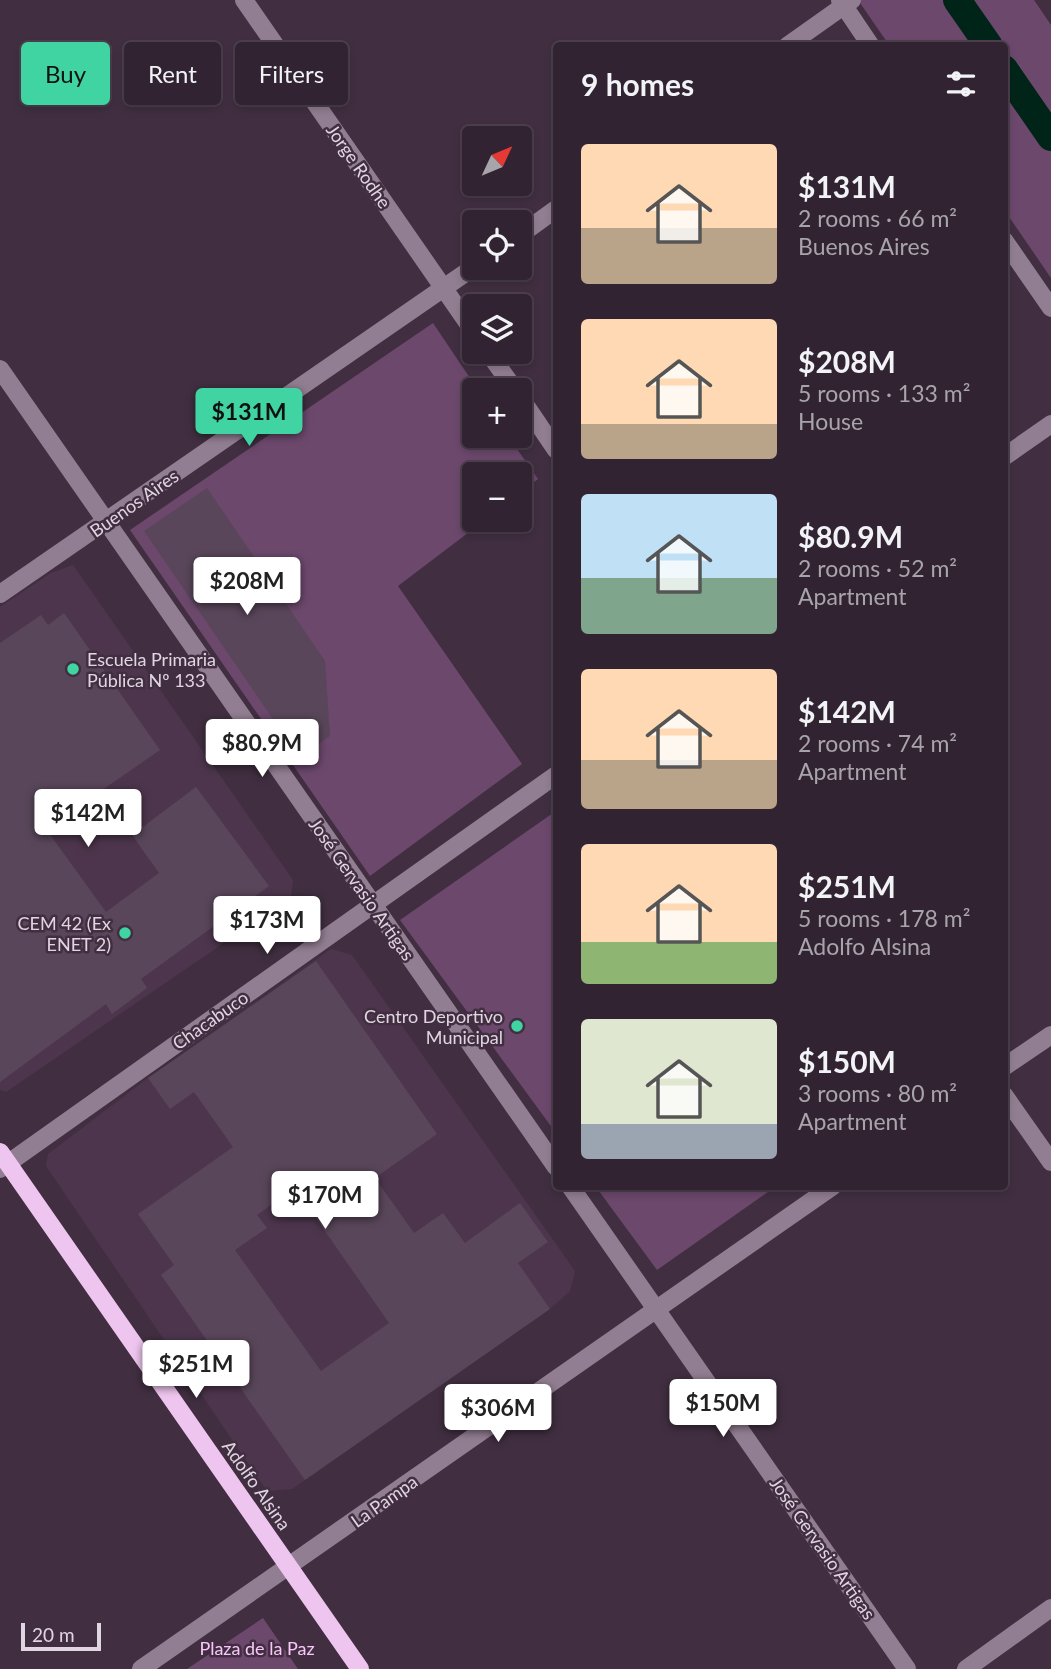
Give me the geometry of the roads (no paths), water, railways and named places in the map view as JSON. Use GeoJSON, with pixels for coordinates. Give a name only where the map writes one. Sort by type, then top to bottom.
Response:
{"type":"FeatureCollection","features":[{"type":"Feature","properties":{"kind":"main road","name":"Adolfo Alsina"},"geometry":{"type":"LineString","coordinates":[[3,1162],[360,1669]]}},
{"type":"Feature","properties":{"kind":"street","name":"Jorge Rodhe"},"geometry":{"type":"LineString","coordinates":[[244,0],[462,314]]}},
{"type":"Feature","properties":{"kind":"street"},"geometry":{"type":"LineString","coordinates":[[792,42],[845,2],[869,42]]}},
{"type":"Feature","properties":{"kind":"street"},"geometry":{"type":"LineString","coordinates":[[532,226],[553,211]]}},
{"type":"Feature","properties":{"kind":"street"},"geometry":{"type":"LineString","coordinates":[[1008,246],[1051,308]]}},
{"type":"Feature","properties":{"kind":"street","name":"Buenos Aires"},"geometry":{"type":"LineString","coordinates":[[0,594],[107,523],[462,275]]}},
{"type":"Feature","properties":{"kind":"street","name":"José Gervasio Artigas"},"geometry":{"type":"LineString","coordinates":[[0,369],[553,1163]]}},
{"type":"Feature","properties":{"kind":"street"},"geometry":{"type":"LineString","coordinates":[[532,415],[553,446]]}},
{"type":"Feature","properties":{"kind":"street"},"geometry":{"type":"LineString","coordinates":[[1008,454],[1051,424]]}},
{"type":"Feature","properties":{"kind":"street","name":"Chacabuco"},"geometry":{"type":"LineString","coordinates":[[3,1162],[553,777]]}},
{"type":"Feature","properties":{"kind":"street"},"geometry":{"type":"LineString","coordinates":[[1008,1064],[1051,1035]]}},
{"type":"Feature","properties":{"kind":"street"},"geometry":{"type":"LineString","coordinates":[[1008,1101],[1051,1162]]}},
{"type":"Feature","properties":{"kind":"street","name":"José Gervasio Artigas"},"geometry":{"type":"LineString","coordinates":[[573,1190],[907,1669]]}},
{"type":"Feature","properties":{"kind":"street","name":"La Pampa"},"geometry":{"type":"LineString","coordinates":[[141,1669],[290,1568],[827,1190]]}},
{"type":"Feature","properties":{"kind":"street"},"geometry":{"type":"LineString","coordinates":[[966,1669],[1051,1608]]}},
{"type":"Feature","properties":{"kind":"waterway"},"geometry":{"type":"LineString","coordinates":[[957,0],[986,42]]}},
{"type":"Feature","properties":{"kind":"waterway"},"geometry":{"type":"LineString","coordinates":[[1008,75],[1051,137]]}},
{"type":"Feature","properties":{"kind":"place","name":"Escuela Primaria Pública Nº 133"},"geometry":{"type":"Point","coordinates":[73,669]}},
{"type":"Feature","properties":{"kind":"place","name":"CEM 42 (Ex ENET 2)"},"geometry":{"type":"Point","coordinates":[125,933]}},
{"type":"Feature","properties":{"kind":"place","name":"Centro Deportivo Municipal"},"geometry":{"type":"Point","coordinates":[517,1026]}},
{"type":"Feature","properties":{"kind":"park label","name":"Plaza de la Paz"},"geometry":{"type":"Point","coordinates":[257,1648]}}]}
